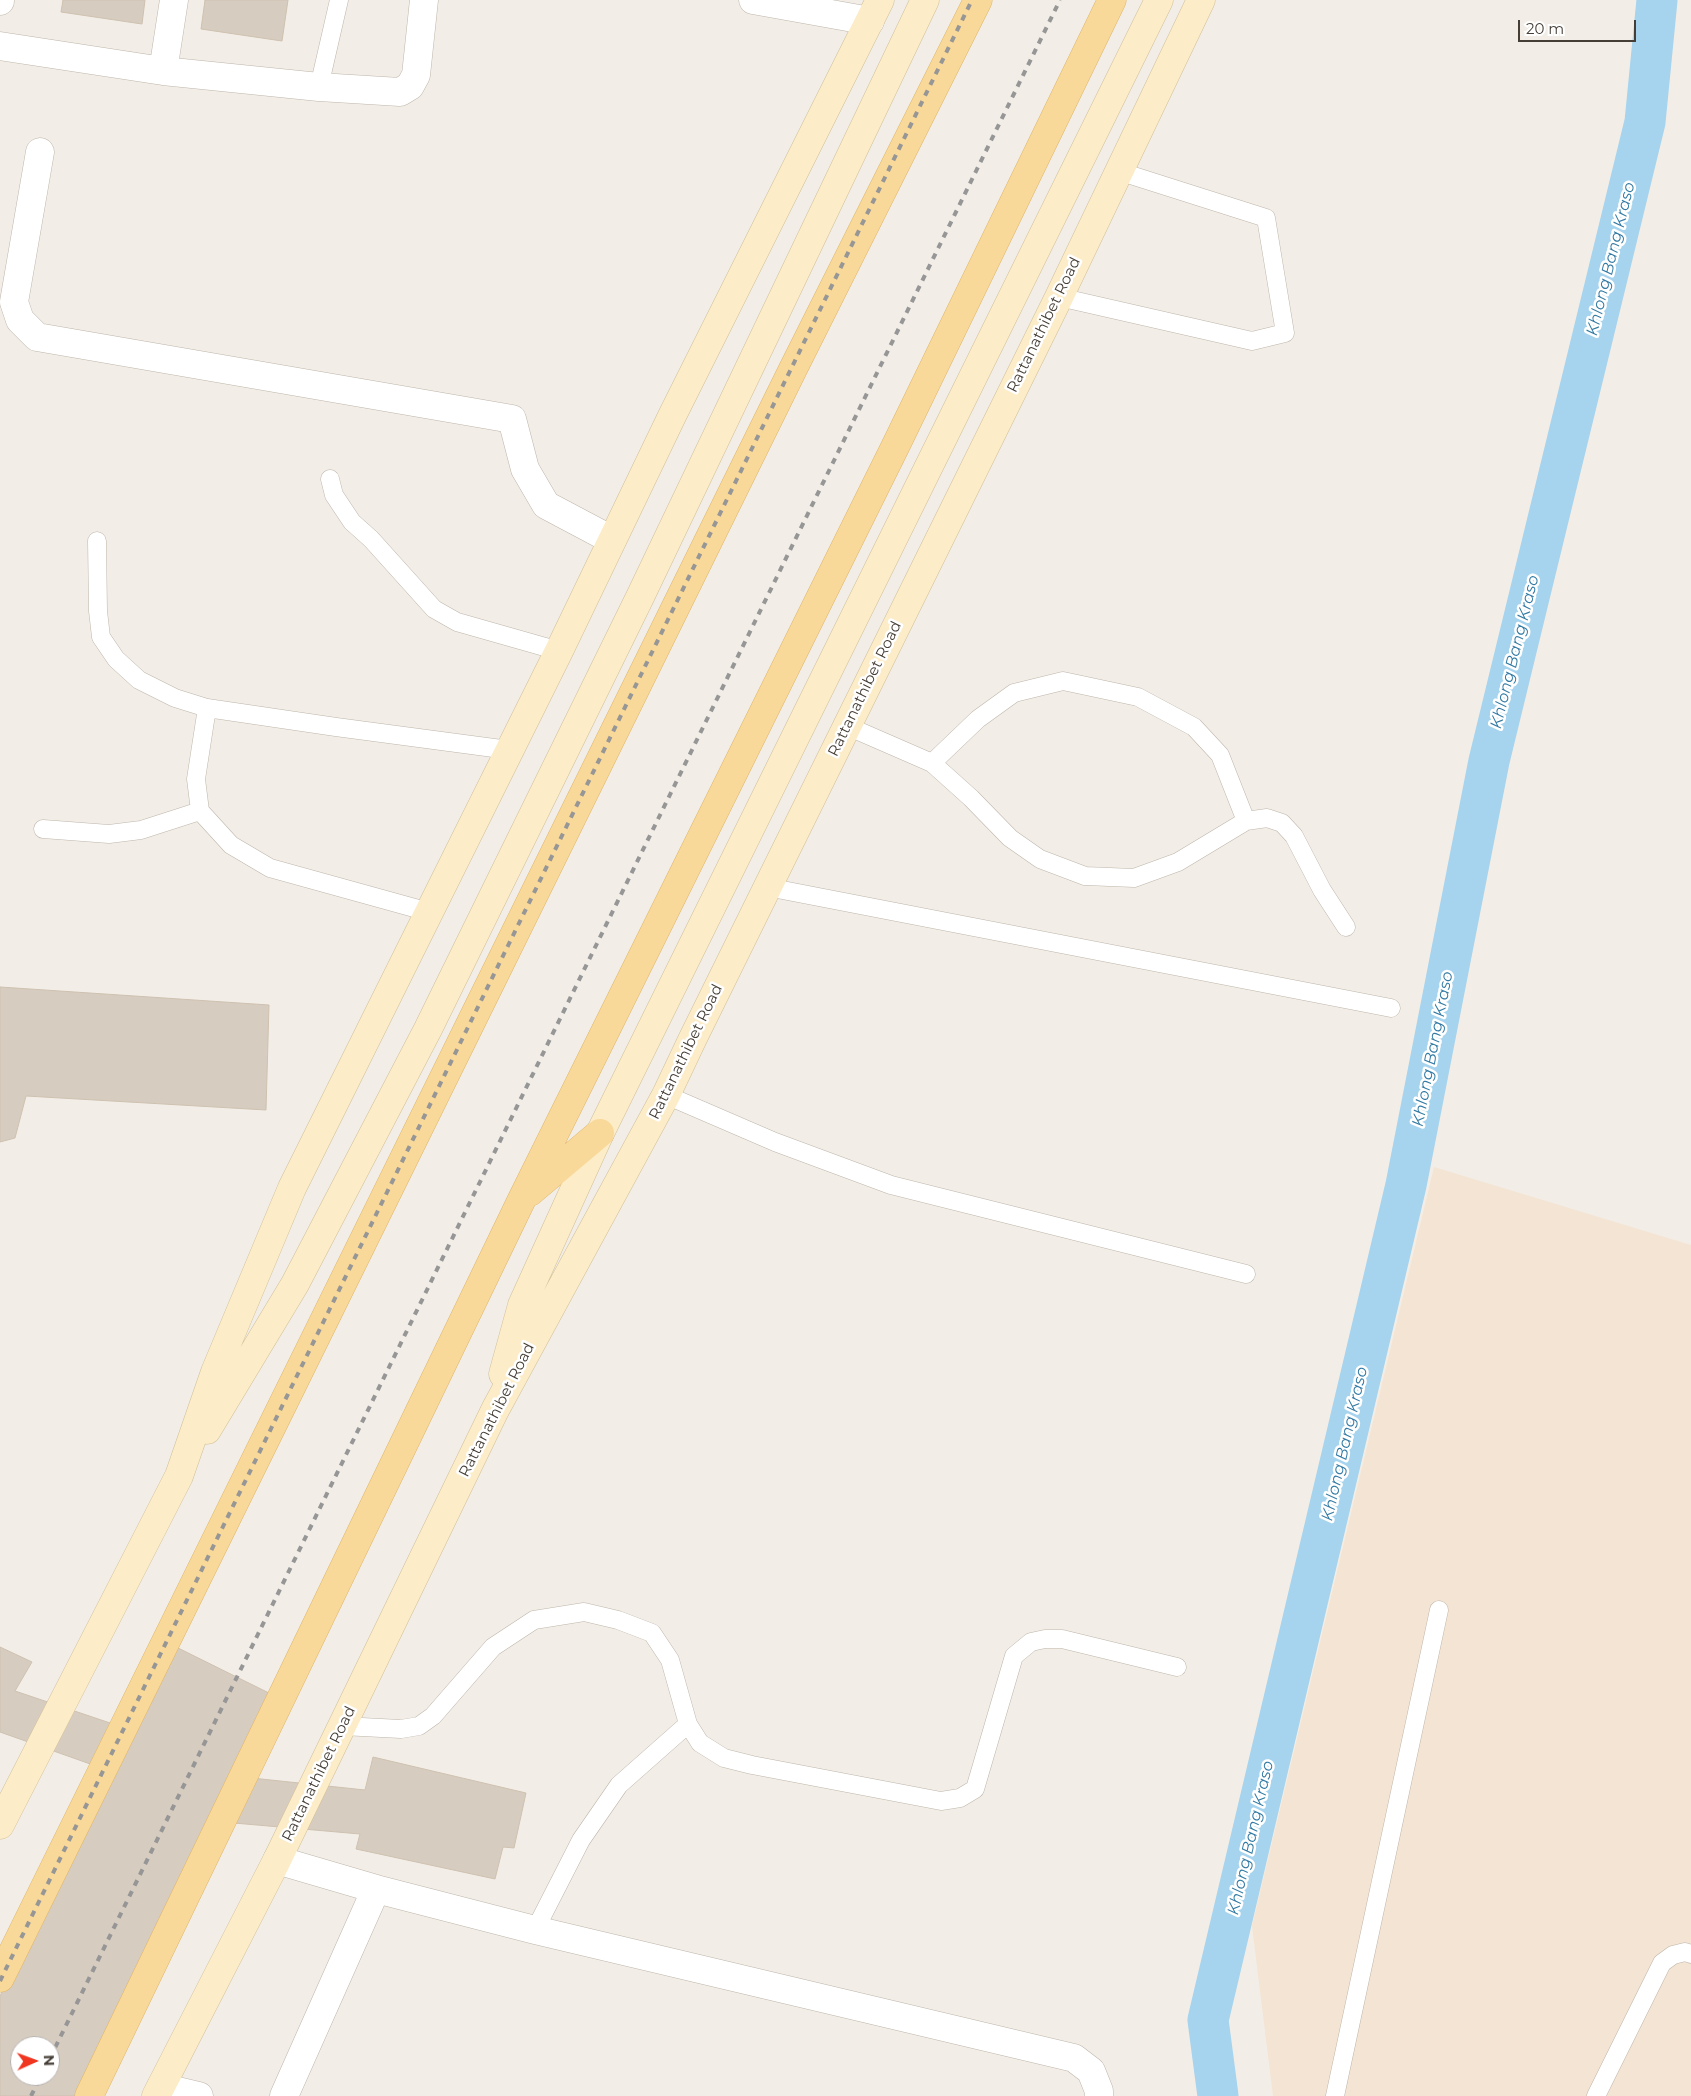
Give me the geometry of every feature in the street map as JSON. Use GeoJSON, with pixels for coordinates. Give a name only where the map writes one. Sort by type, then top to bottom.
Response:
{"type":"FeatureCollection","features":[{"type":"Feature","properties":{"kind":"main road"},"geometry":{"type":"LineString","coordinates":[[0,1825],[179,1476],[295,1284],[428,1029],[640,597],[926,0]]}},
{"type":"Feature","properties":{"kind":"main road"},"geometry":{"type":"LineString","coordinates":[[0,1978],[789,378],[978,0]]}},
{"type":"Feature","properties":{"kind":"main road"},"geometry":{"type":"LineString","coordinates":[[89,2096],[522,1199],[900,436],[1112,0]]}},
{"type":"Feature","properties":{"kind":"main road"},"geometry":{"type":"LineString","coordinates":[[495,1410],[522,1305],[603,1126],[1159,0]]}},
{"type":"Feature","properties":{"kind":"main road","name":"Rattanathibet Road"},"geometry":{"type":"LineString","coordinates":[[158,2091],[277,1860],[495,1410],[666,1096],[767,887],[1059,297],[1201,0]]}},
{"type":"Feature","properties":{"kind":"main road"},"geometry":{"type":"LineString","coordinates":[[179,1476],[215,1372],[292,1188],[559,651],[672,416],[875,11]]}},
{"type":"Feature","properties":{"kind":"main road"},"geometry":{"type":"LineString","coordinates":[[522,1199],[603,1126]]}},
{"type":"Feature","properties":{"kind":"street"},"geometry":{"type":"LineString","coordinates":[[163,71],[174,0]]}},
{"type":"Feature","properties":{"kind":"street"},"geometry":{"type":"LineString","coordinates":[[0,46],[163,71],[319,87],[400,92],[410,86],[416,75],[424,0]]}},
{"type":"Feature","properties":{"kind":"street"},"geometry":{"type":"LineString","coordinates":[[753,0],[875,11]]}},
{"type":"Feature","properties":{"kind":"street"},"geometry":{"type":"LineString","coordinates":[[40,152],[14,302],[20,320],[37,337],[512,418],[525,469],[546,505],[612,540]]}},
{"type":"Feature","properties":{"kind":"street"},"geometry":{"type":"LineString","coordinates":[[277,1860],[376,1889],[535,1930],[1074,2058],[1091,2071],[1099,2091],[1099,2096]]}},
{"type":"Feature","properties":{"kind":"street"},"geometry":{"type":"LineString","coordinates":[[284,2096],[376,1889]]}},
{"type":"Feature","properties":{"kind":"street"},"geometry":{"type":"LineString","coordinates":[[158,2091],[198,2096]]}},
{"type":"Feature","properties":{"kind":"lane"},"geometry":{"type":"LineString","coordinates":[[319,87],[339,0]]}},
{"type":"Feature","properties":{"kind":"lane"},"geometry":{"type":"LineString","coordinates":[[1059,297],[1252,341],[1286,333],[1266,218],[1118,171]]}},
{"type":"Feature","properties":{"kind":"lane"},"geometry":{"type":"LineString","coordinates":[[330,479],[334,495],[352,522],[371,539],[434,609],[457,622],[559,651]]}},
{"type":"Feature","properties":{"kind":"lane"},"geometry":{"type":"LineString","coordinates":[[98,541],[98,611],[101,637],[116,659],[139,680],[175,698],[207,708],[509,750]]}},
{"type":"Feature","properties":{"kind":"lane"},"geometry":{"type":"LineString","coordinates":[[932,763],[978,719],[1014,693],[1063,681],[1138,697],[1194,727],[1220,755],[1246,821]]}},
{"type":"Feature","properties":{"kind":"lane"},"geometry":{"type":"LineString","coordinates":[[207,708],[196,779],[200,811],[230,845],[270,868],[428,912]]}},
{"type":"Feature","properties":{"kind":"lane"},"geometry":{"type":"LineString","coordinates":[[847,726],[932,763],[971,798],[1010,838],[1040,859],[1085,876],[1134,878],[1178,862],[1246,821],[1267,818],[1282,823],[1294,836],[1322,890],[1346,927]]}},
{"type":"Feature","properties":{"kind":"lane"},"geometry":{"type":"LineString","coordinates":[[43,829],[109,834],[141,830],[200,811]]}},
{"type":"Feature","properties":{"kind":"lane"},"geometry":{"type":"LineString","coordinates":[[767,887],[1391,1008]]}},
{"type":"Feature","properties":{"kind":"lane"},"geometry":{"type":"LineString","coordinates":[[666,1096],[775,1142],[891,1185],[1246,1274]]}},
{"type":"Feature","properties":{"kind":"lane"},"geometry":{"type":"LineString","coordinates":[[1335,2096],[1439,1610]]}},
{"type":"Feature","properties":{"kind":"lane"},"geometry":{"type":"LineString","coordinates":[[342,1726],[401,1730],[419,1726],[433,1716],[493,1647],[534,1620],[584,1612],[618,1620],[652,1633],[670,1660],[688,1724],[700,1743],[724,1758],[752,1765],[941,1800],[960,1798],[975,1789],[1014,1656],[1031,1642],[1045,1639],[1062,1639],[1177,1667]]}},
{"type":"Feature","properties":{"kind":"lane"},"geometry":{"type":"LineString","coordinates":[[535,1930],[581,1840],[619,1785],[688,1724]]}},
{"type":"Feature","properties":{"kind":"lane"},"geometry":{"type":"LineString","coordinates":[[1596,2096],[1662,1963],[1672,1955],[1685,1952],[1691,1954]]}},
{"type":"Feature","properties":{"kind":"shaded area"},"geometry":{"type":"Polygon","coordinates":[[[1434,1167],[1691,1245],[1691,2096],[1273,2096],[1252,1926],[1434,1167]]]}},
{"type":"Feature","properties":{"kind":"building"},"geometry":{"type":"Polygon","coordinates":[[[63,0],[145,0],[142,24],[61,12],[63,0]]]}},
{"type":"Feature","properties":{"kind":"building"},"geometry":{"type":"Polygon","coordinates":[[[205,0],[288,0],[282,41],[201,29],[205,0]]]}},
{"type":"Feature","properties":{"kind":"building"},"geometry":{"type":"Polygon","coordinates":[[[0,987],[269,1005],[266,1110],[26,1096],[15,1138],[0,1142],[0,987]]]}},
{"type":"Feature","properties":{"kind":"building"},"geometry":{"type":"Polygon","coordinates":[[[172,1645],[273,1695],[233,1776],[365,1790],[373,1757],[526,1793],[514,1848],[503,1847],[495,1879],[356,1849],[360,1834],[211,1821],[77,2096],[0,2096],[0,1996],[110,1771],[0,1732],[0,1647],[32,1662],[15,1691],[131,1730],[172,1645]]]}},
{"type":"Feature","properties":{"kind":"waterway","name":"Khlong Bang Kraso"},"geometry":{"type":"LineString","coordinates":[[1218,2096],[1208,2020],[1406,1185],[1489,761],[1645,122],[1657,0]]}},
{"type":"Feature","properties":{"kind":"railway"},"geometry":{"type":"LineString","coordinates":[[0,1981],[972,0]]}},
{"type":"Feature","properties":{"kind":"railway"},"geometry":{"type":"LineString","coordinates":[[60,2038],[1060,0]]}},
{"type":"Feature","properties":{"kind":"railway"},"geometry":{"type":"LineString","coordinates":[[31,2096],[36,2086]]}}]}
